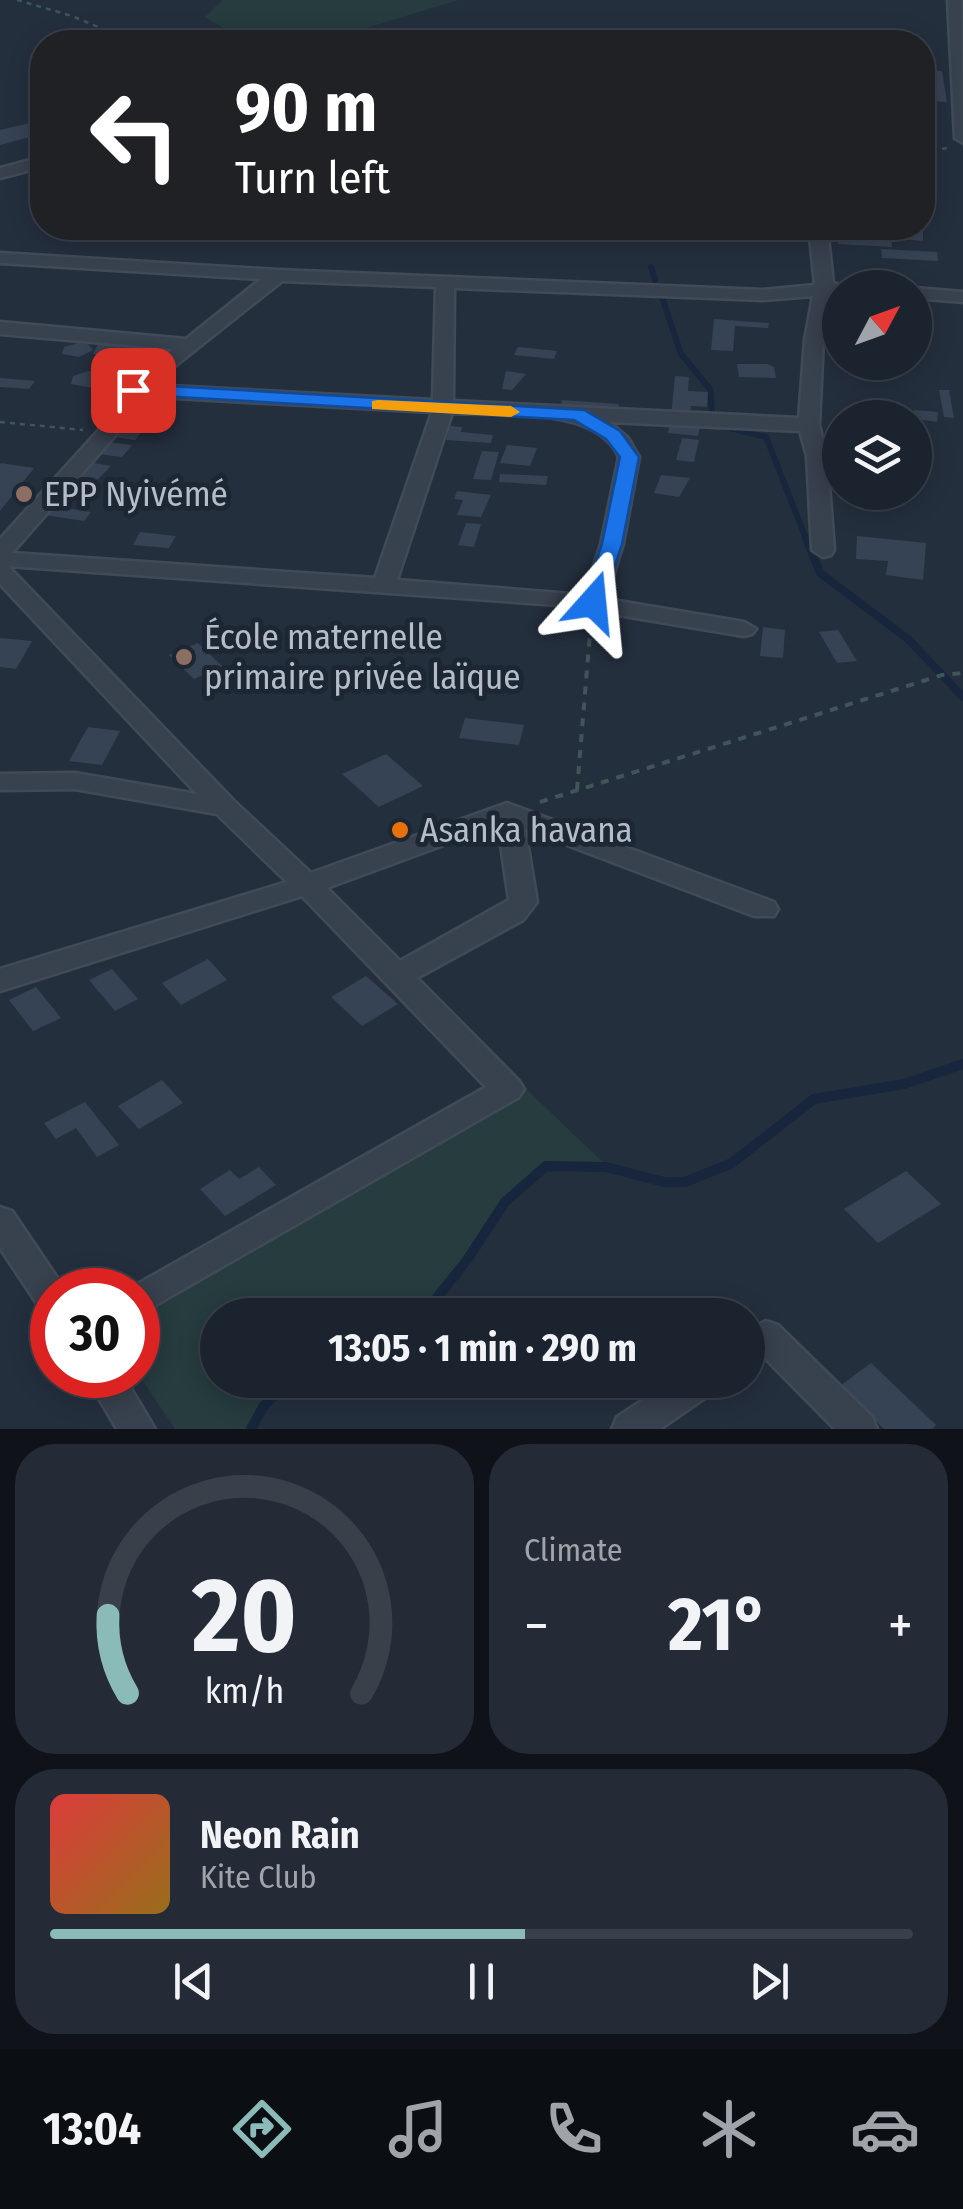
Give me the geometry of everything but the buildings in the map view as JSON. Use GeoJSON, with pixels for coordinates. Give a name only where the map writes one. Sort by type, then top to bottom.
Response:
{"type":"FeatureCollection","features":[{"type":"Feature","properties":{"kind":"street"},"geometry":{"type":"LineString","coordinates":[[955,0],[963,138]]}},
{"type":"Feature","properties":{"kind":"street"},"geometry":{"type":"LineString","coordinates":[[0,173],[30,165]]}},
{"type":"Feature","properties":{"kind":"street"},"geometry":{"type":"LineString","coordinates":[[821,240],[828,270]]}},
{"type":"Feature","properties":{"kind":"street"},"geometry":{"type":"LineString","coordinates":[[0,258],[278,275],[763,295],[822,288]]}},
{"type":"Feature","properties":{"kind":"street"},"geometry":{"type":"LineString","coordinates":[[0,556],[107,432],[133,390],[278,275]]}},
{"type":"Feature","properties":{"kind":"street"},"geometry":{"type":"LineString","coordinates":[[386,583],[443,409],[446,282]]}},
{"type":"Feature","properties":{"kind":"street"},"geometry":{"type":"LineString","coordinates":[[932,295],[963,297]]}},
{"type":"Feature","properties":{"kind":"street"},"geometry":{"type":"LineString","coordinates":[[822,316],[814,340],[810,425],[817,456],[822,550]]}},
{"type":"Feature","properties":{"kind":"street"},"geometry":{"type":"LineString","coordinates":[[0,328],[189,344]]}},
{"type":"Feature","properties":{"kind":"street"},"geometry":{"type":"LineString","coordinates":[[133,390],[810,425]]}},
{"type":"Feature","properties":{"kind":"street"},"geometry":{"type":"LineString","coordinates":[[578,414],[613,435],[629,457],[612,544],[593,602]]}},
{"type":"Feature","properties":{"kind":"street"},"geometry":{"type":"LineString","coordinates":[[0,556],[593,602],[744,628]]}},
{"type":"Feature","properties":{"kind":"street"},"geometry":{"type":"LineString","coordinates":[[0,571],[225,807],[508,1089],[160,1288]]}},
{"type":"Feature","properties":{"kind":"street"},"geometry":{"type":"LineString","coordinates":[[0,782],[75,781],[225,807]]}},
{"type":"Feature","properties":{"kind":"street"},"geometry":{"type":"LineString","coordinates":[[397,976],[513,914],[523,902],[508,812]]}},
{"type":"Feature","properties":{"kind":"street"},"geometry":{"type":"LineString","coordinates":[[0,980],[307,885],[508,812],[764,909]]}},
{"type":"Feature","properties":{"kind":"street"},"geometry":{"type":"LineString","coordinates":[[0,1221],[32,1268]]}},
{"type":"Feature","properties":{"kind":"street"},"geometry":{"type":"LineString","coordinates":[[765,1337],[859,1429]]}},
{"type":"Feature","properties":{"kind":"street"},"geometry":{"type":"LineString","coordinates":[[117,1398],[137,1429]]}},
{"type":"Feature","properties":{"kind":"street"},"geometry":{"type":"LineString","coordinates":[[630,1429],[676,1398]]}},
{"type":"Feature","properties":{"kind":"path"},"geometry":{"type":"LineString","coordinates":[[17,0],[105,30]]}},
{"type":"Feature","properties":{"kind":"path"},"geometry":{"type":"LineString","coordinates":[[935,150],[949,148]]}},
{"type":"Feature","properties":{"kind":"path"},"geometry":{"type":"LineString","coordinates":[[0,422],[107,432]]}},
{"type":"Feature","properties":{"kind":"path"},"geometry":{"type":"LineString","coordinates":[[577,790],[593,602]]}},
{"type":"Feature","properties":{"kind":"path"},"geometry":{"type":"LineString","coordinates":[[508,812],[942,675],[963,673]]}},
{"type":"Feature","properties":{"kind":"green space"},"geometry":{"type":"Polygon","coordinates":[[[222,0],[459,0],[358,30],[228,30],[205,17],[222,0]]]}},
{"type":"Feature","properties":{"kind":"green space"},"geometry":{"type":"Polygon","coordinates":[[[524,1087],[606,1165],[545,1166],[504,1201],[467,1259],[435,1298],[200,1298],[200,1398],[271,1398],[250,1429],[175,1429],[154,1398],[160,1398],[160,1298],[524,1087]]]}},
{"type":"Feature","properties":{"kind":"waterway"},"geometry":{"type":"LineString","coordinates":[[651,267],[655,280]]}},
{"type":"Feature","properties":{"kind":"waterway"},"geometry":{"type":"LineString","coordinates":[[660,291],[681,354],[710,389],[713,424],[766,437],[807,541]]}},
{"type":"Feature","properties":{"kind":"waterway"},"geometry":{"type":"LineString","coordinates":[[806,538],[820,573],[908,639],[963,697]]}},
{"type":"Feature","properties":{"kind":"waterway"},"geometry":{"type":"LineString","coordinates":[[437,1298],[505,1202],[546,1166],[606,1167],[664,1182],[685,1182],[732,1163],[814,1099],[904,1084],[963,1064]]}},
{"type":"Feature","properties":{"kind":"waterway"},"geometry":{"type":"LineString","coordinates":[[251,1429],[272,1398]]}},
{"type":"Feature","properties":{"kind":"slow traffic"},"geometry":{"type":"LineString","coordinates":[[378,405],[511,412]]}},
{"type":"Feature","properties":{"kind":"place","name":"EPP Nyivémé"},"geometry":{"type":"Point","coordinates":[24,494]}},
{"type":"Feature","properties":{"kind":"place","name":"École maternelle primaire privée laïque"},"geometry":{"type":"Point","coordinates":[184,657]}},
{"type":"Feature","properties":{"kind":"place","name":"Asanka havana"},"geometry":{"type":"Point","coordinates":[400,830]}},
{"type":"Feature","properties":{"kind":"route"},"geometry":{"type":"LineString","coordinates":[[133,390],[578,414],[613,435],[629,457],[612,544],[593,602]]}}]}
